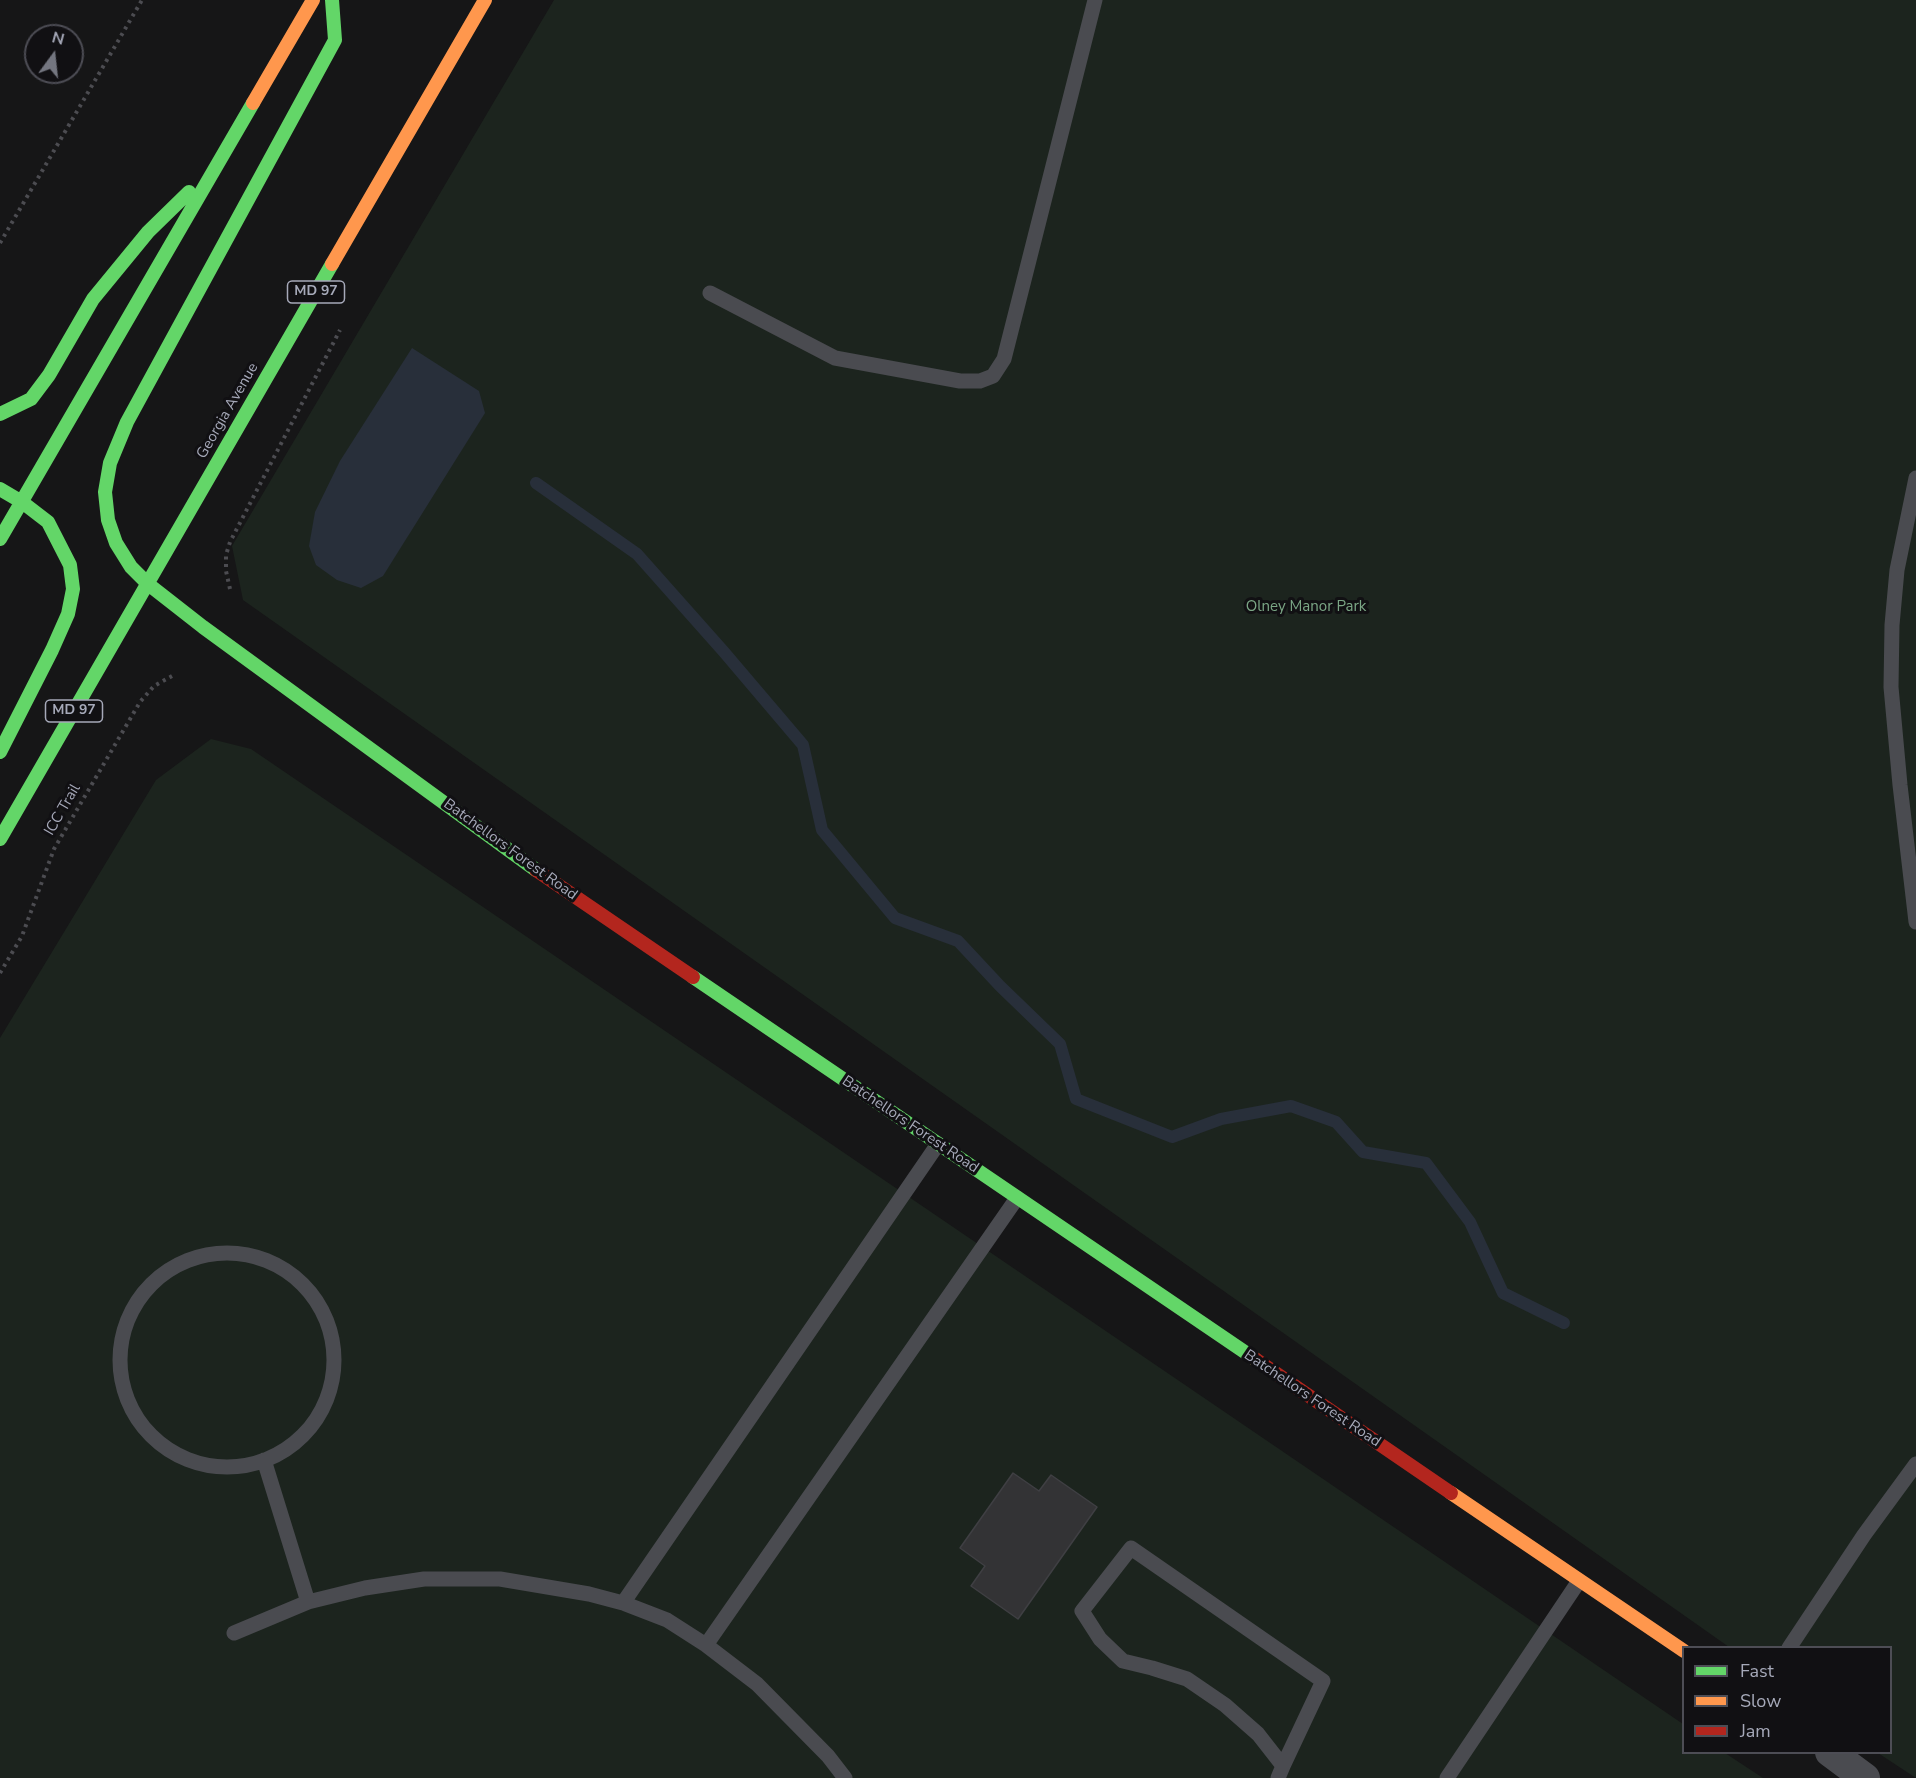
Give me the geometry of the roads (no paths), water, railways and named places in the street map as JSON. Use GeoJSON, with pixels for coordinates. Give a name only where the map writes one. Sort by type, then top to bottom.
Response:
{"type":"FeatureCollection","features":[{"type":"Feature","properties":{"kind":"main road"},"geometry":{"type":"LineString","coordinates":[[0,539],[313,0]]}},
{"type":"Feature","properties":{"kind":"main road","name":"Batchellors Forest Road"},"geometry":{"type":"LineString","coordinates":[[332,0],[334,40],[127,422],[110,463],[105,492],[108,520],[116,543],[131,567],[148,584],[203,627],[548,878],[1682,1650]]}},
{"type":"Feature","properties":{"kind":"main road","name":"Georgia Avenue"},"geometry":{"type":"LineString","coordinates":[[0,839],[485,0]]}},
{"type":"Feature","properties":{"kind":"main road"},"geometry":{"type":"LineString","coordinates":[[0,414],[31,399],[50,375],[93,299],[148,232],[218,164]]}},
{"type":"Feature","properties":{"kind":"main road"},"geometry":{"type":"LineString","coordinates":[[0,489],[48,522],[70,565],[73,588],[68,614],[52,650],[0,752]]}},
{"type":"Feature","properties":{"kind":"street"},"geometry":{"type":"LineString","coordinates":[[1833,1754],[1865,1778]]}},
{"type":"Feature","properties":{"kind":"lane"},"geometry":{"type":"LineString","coordinates":[[710,293],[835,358],[960,381],[980,381],[993,376],[1004,359],[1095,0]]}},
{"type":"Feature","properties":{"kind":"lane"},"geometry":{"type":"LineString","coordinates":[[1916,478],[1897,570],[1892,625],[1891,687],[1916,922]]}},
{"type":"Feature","properties":{"kind":"lane"},"geometry":{"type":"LineString","coordinates":[[623,1604],[938,1144]]}},
{"type":"Feature","properties":{"kind":"lane"},"geometry":{"type":"LineString","coordinates":[[706,1645],[1017,1198]]}},
{"type":"Feature","properties":{"kind":"lane"},"geometry":{"type":"LineString","coordinates":[[213,1254],[242,1254],[265,1260],[289,1273],[311,1293],[328,1323],[334,1353],[333,1378],[324,1406],[309,1430],[287,1449],[264,1460],[228,1467],[203,1464],[175,1453],[146,1430],[131,1407],[124,1388],[120,1363],[123,1333],[129,1315],[152,1283],[175,1266],[194,1258],[213,1254]]}},
{"type":"Feature","properties":{"kind":"lane"},"geometry":{"type":"LineString","coordinates":[[264,1460],[308,1602]]}},
{"type":"Feature","properties":{"kind":"lane"},"geometry":{"type":"LineString","coordinates":[[1790,1646],[1864,1535],[1916,1464]]}},
{"type":"Feature","properties":{"kind":"lane"},"geometry":{"type":"LineString","coordinates":[[1131,1548],[1323,1681],[1281,1772],[1258,1734],[1225,1705],[1186,1679],[1124,1661],[1100,1639],[1082,1611],[1131,1548]]}},
{"type":"Feature","properties":{"kind":"lane"},"geometry":{"type":"LineString","coordinates":[[234,1633],[308,1602],[365,1588],[424,1579],[500,1579],[589,1594],[667,1620],[706,1645],[757,1684],[828,1756],[845,1778]]}},
{"type":"Feature","properties":{"kind":"lane"},"geometry":{"type":"LineString","coordinates":[[1447,1778],[1579,1581]]}},
{"type":"Feature","properties":{"kind":"waterway"},"geometry":{"type":"LineString","coordinates":[[536,483],[637,554],[724,652],[803,745],[822,830],[895,918],[958,941],[1000,986],[1060,1044],[1076,1099],[1172,1137],[1221,1119],[1291,1106],[1336,1122],[1363,1152],[1426,1163],[1470,1222],[1503,1293],[1564,1323]]}},
{"type":"Feature","properties":{"kind":"park label","name":"Olney Manor Park"},"geometry":{"type":"Point","coordinates":[1306,607]}}]}
